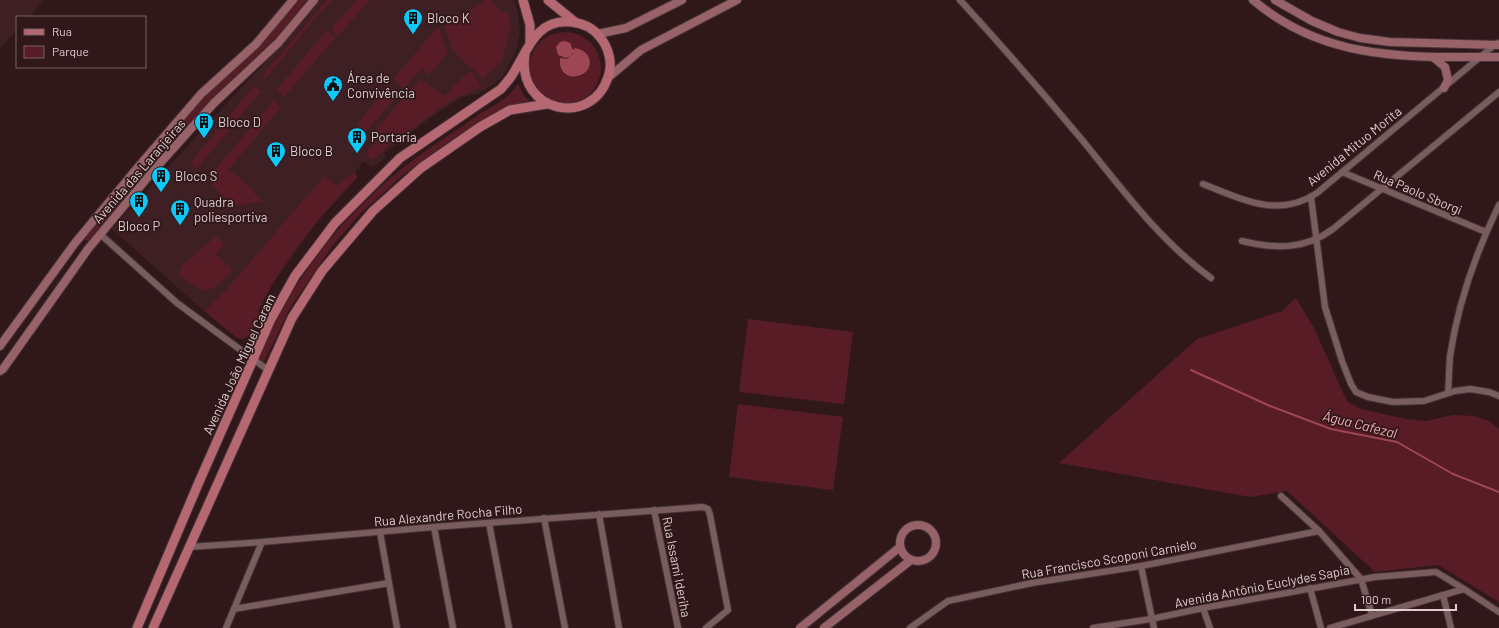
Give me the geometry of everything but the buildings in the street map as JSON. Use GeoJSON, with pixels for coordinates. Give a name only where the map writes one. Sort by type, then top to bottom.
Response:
{"type":"FeatureCollection","features":[{"type":"Feature","properties":{"kind":"main road"},"geometry":{"type":"LineString","coordinates":[[523,0],[530,25],[530,42]]}},
{"type":"Feature","properties":{"kind":"main road"},"geometry":{"type":"LineString","coordinates":[[548,0],[575,22]]}},
{"type":"Feature","properties":{"kind":"main road"},"geometry":{"type":"LineString","coordinates":[[561,22],[575,22],[584,25],[598,34],[608,50],[610,62],[608,77],[603,88],[595,98],[572,108],[559,108],[547,104],[532,91],[527,82],[524,64],[525,54],[530,42],[547,26],[561,22]]}},
{"type":"Feature","properties":{"kind":"main road","name":"Avenida João Miguel Caram"},"geometry":{"type":"LineString","coordinates":[[137,628],[199,482],[271,319],[296,276],[335,223],[400,158],[501,89],[513,75],[525,54]]}},
{"type":"Feature","properties":{"kind":"main road"},"geometry":{"type":"LineString","coordinates":[[153,628],[292,318],[322,270],[373,211],[421,168],[480,127],[510,110],[547,104]]}},
{"type":"Feature","properties":{"kind":"street","name":"Avenida das Laranjeiras"},"geometry":{"type":"LineString","coordinates":[[0,346],[75,243],[134,172],[201,94],[256,44],[293,0]]}},
{"type":"Feature","properties":{"kind":"street","name":"Avenida das Laranjeiras"},"geometry":{"type":"LineString","coordinates":[[0,371],[3,369],[88,249],[153,171],[214,104],[278,43],[314,0]]}},
{"type":"Feature","properties":{"kind":"street"},"geometry":{"type":"LineString","coordinates":[[598,34],[626,28],[682,0]]}},
{"type":"Feature","properties":{"kind":"street"},"geometry":{"type":"LineString","coordinates":[[608,77],[641,50],[737,0]]}},
{"type":"Feature","properties":{"kind":"street"},"geometry":{"type":"LineString","coordinates":[[960,0],[1052,104],[1138,209],[1174,247],[1192,264],[1211,278]]}},
{"type":"Feature","properties":{"kind":"street"},"geometry":{"type":"LineString","coordinates":[[1252,0],[1274,16],[1302,32],[1328,42],[1361,51],[1396,56],[1433,58],[1499,57]]}},
{"type":"Feature","properties":{"kind":"street"},"geometry":{"type":"LineString","coordinates":[[1275,0],[1312,21],[1338,32],[1360,38],[1390,42],[1498,44]]}},
{"type":"Feature","properties":{"kind":"street","name":"Avenida Mituo Morita"},"geometry":{"type":"LineString","coordinates":[[1203,184],[1249,201],[1272,206],[1292,205],[1304,201],[1342,172],[1498,44]]}},
{"type":"Feature","properties":{"kind":"street"},"geometry":{"type":"LineString","coordinates":[[1433,58],[1445,67],[1448,80],[1444,88]]}},
{"type":"Feature","properties":{"kind":"street"},"geometry":{"type":"LineString","coordinates":[[1242,241],[1274,247],[1294,246],[1316,240],[1333,229],[1499,92]]}},
{"type":"Feature","properties":{"kind":"street","name":"Rua Paolo Sborgi"},"geometry":{"type":"LineString","coordinates":[[1342,172],[1486,232]]}},
{"type":"Feature","properties":{"kind":"street"},"geometry":{"type":"LineString","coordinates":[[1311,197],[1325,307],[1339,354],[1354,389],[1359,394],[1393,402],[1424,401],[1462,390],[1478,390],[1499,396]]}},
{"type":"Feature","properties":{"kind":"street"},"geometry":{"type":"LineString","coordinates":[[1448,393],[1450,358],[1458,318],[1486,232],[1499,205]]}},
{"type":"Feature","properties":{"kind":"street"},"geometry":{"type":"LineString","coordinates":[[100,234],[177,303],[268,370]]}},
{"type":"Feature","properties":{"kind":"street"},"geometry":{"type":"LineString","coordinates":[[1281,496],[1319,531],[1361,579],[1372,615]]}},
{"type":"Feature","properties":{"kind":"street","name":"Rua Alexandre Rocha Filho"},"geometry":{"type":"LineString","coordinates":[[189,547],[701,506],[708,509],[710,515],[728,610],[706,628]]}},
{"type":"Feature","properties":{"kind":"street","name":"Rua Issami Ideriha"},"geometry":{"type":"LineString","coordinates":[[654,510],[678,628]]}},
{"type":"Feature","properties":{"kind":"street"},"geometry":{"type":"LineString","coordinates":[[599,514],[619,628]]}},
{"type":"Feature","properties":{"kind":"street"},"geometry":{"type":"LineString","coordinates":[[544,518],[565,628]]}},
{"type":"Feature","properties":{"kind":"street"},"geometry":{"type":"LineString","coordinates":[[489,523],[509,628]]}},
{"type":"Feature","properties":{"kind":"street"},"geometry":{"type":"LineString","coordinates":[[914,526],[922,526],[933,533],[935,538],[935,548],[930,556],[920,561],[912,560],[904,555],[900,547],[901,538],[905,531],[914,526]]}},
{"type":"Feature","properties":{"kind":"street"},"geometry":{"type":"LineString","coordinates":[[434,527],[453,628]]}},
{"type":"Feature","properties":{"kind":"street","name":"Rua Francisco Scoponi Carnielo"},"geometry":{"type":"LineString","coordinates":[[910,628],[948,601],[1032,584],[1141,566],[1319,531]]}},
{"type":"Feature","properties":{"kind":"street"},"geometry":{"type":"LineString","coordinates":[[380,532],[397,628]]}},
{"type":"Feature","properties":{"kind":"street"},"geometry":{"type":"LineString","coordinates":[[226,628],[262,542]]}},
{"type":"Feature","properties":{"kind":"street"},"geometry":{"type":"LineString","coordinates":[[800,628],[900,547]]}},
{"type":"Feature","properties":{"kind":"street"},"geometry":{"type":"LineString","coordinates":[[824,628],[912,560]]}},
{"type":"Feature","properties":{"kind":"street"},"geometry":{"type":"LineString","coordinates":[[1141,566],[1154,628]]}},
{"type":"Feature","properties":{"kind":"street","name":"Avenida Antônio Euclydes Sapia"},"geometry":{"type":"LineString","coordinates":[[1096,628],[1152,619],[1375,576],[1436,572],[1464,589]]}},
{"type":"Feature","properties":{"kind":"street"},"geometry":{"type":"LineString","coordinates":[[234,609],[389,583]]}},
{"type":"Feature","properties":{"kind":"street"},"geometry":{"type":"LineString","coordinates":[[1310,588],[1320,628]]}},
{"type":"Feature","properties":{"kind":"street"},"geometry":{"type":"LineString","coordinates":[[1330,628],[1464,589],[1499,612]]}},
{"type":"Feature","properties":{"kind":"street"},"geometry":{"type":"LineString","coordinates":[[1443,595],[1451,628]]}},
{"type":"Feature","properties":{"kind":"street"},"geometry":{"type":"LineString","coordinates":[[1203,608],[1210,628]]}},
{"type":"Feature","properties":{"kind":"shaded area"},"geometry":{"type":"Polygon","coordinates":[[[0,0],[44,0],[30,16],[16,16],[16,31],[0,48],[0,0]]]}},
{"type":"Feature","properties":{"kind":"shaded area"},"geometry":{"type":"Polygon","coordinates":[[[320,0],[514,0],[518,13],[520,31],[516,51],[507,70],[500,79],[477,94],[462,97],[434,115],[384,153],[386,156],[374,167],[370,166],[364,161],[355,172],[357,178],[316,223],[272,285],[258,311],[262,313],[251,334],[246,338],[237,338],[204,311],[112,229],[265,63],[320,0]]]}},
{"type":"Feature","properties":{"kind":"shaded area"},"geometry":{"type":"Polygon","coordinates":[[[565,41],[570,43],[573,50],[575,48],[581,50],[588,56],[590,63],[588,69],[583,74],[570,76],[565,73],[561,67],[560,58],[567,59],[570,56],[566,58],[558,55],[556,47],[560,42],[565,41]]]}},
{"type":"Feature","properties":{"kind":"green space"},"geometry":{"type":"Polygon","coordinates":[[[298,0],[308,0],[274,40],[213,97],[148,171],[91,241],[84,240],[113,202],[202,96],[279,22],[298,0]]]}},
{"type":"Feature","properties":{"kind":"green space"},"geometry":{"type":"Polygon","coordinates":[[[327,0],[333,0],[320,13],[265,79],[262,76],[327,0]]]}},
{"type":"Feature","properties":{"kind":"green space"},"geometry":{"type":"Polygon","coordinates":[[[357,0],[370,0],[338,36],[331,29],[357,0]]]}},
{"type":"Feature","properties":{"kind":"green space"},"geometry":{"type":"Polygon","coordinates":[[[487,0],[492,0],[501,12],[508,11],[511,26],[502,61],[483,79],[453,51],[444,26],[487,0]]]}},
{"type":"Feature","properties":{"kind":"green space"},"geometry":{"type":"Polygon","coordinates":[[[438,27],[448,52],[429,75],[421,68],[404,89],[393,79],[438,27]]]}},
{"type":"Feature","properties":{"kind":"green space"},"geometry":{"type":"Polygon","coordinates":[[[327,30],[335,38],[284,97],[276,90],[327,30]]]}},
{"type":"Feature","properties":{"kind":"green space"},"geometry":{"type":"Polygon","coordinates":[[[565,32],[585,38],[595,48],[601,68],[595,88],[585,98],[565,104],[545,98],[535,88],[529,68],[535,48],[545,38],[565,32]]]}},
{"type":"Feature","properties":{"kind":"green space"},"geometry":{"type":"Polygon","coordinates":[[[470,70],[482,87],[455,98],[388,146],[373,160],[366,154],[376,141],[370,136],[420,79],[444,96],[470,70]]]}},
{"type":"Feature","properties":{"kind":"green space"},"geometry":{"type":"Polygon","coordinates":[[[518,84],[524,96],[530,101],[498,111],[441,147],[404,174],[360,214],[333,245],[290,308],[264,362],[260,360],[259,357],[273,327],[289,298],[306,271],[347,220],[369,197],[394,175],[434,145],[504,99],[518,84]]]}},
{"type":"Feature","properties":{"kind":"green space"},"geometry":{"type":"Polygon","coordinates":[[[388,85],[399,94],[356,143],[348,137],[388,85]]]}},
{"type":"Feature","properties":{"kind":"green space"},"geometry":{"type":"Polygon","coordinates":[[[254,86],[261,91],[197,169],[190,163],[254,86]]]}},
{"type":"Feature","properties":{"kind":"green space"},"geometry":{"type":"Polygon","coordinates":[[[273,101],[281,107],[229,169],[263,201],[230,207],[208,178],[273,101]]]}},
{"type":"Feature","properties":{"kind":"green space"},"geometry":{"type":"Polygon","coordinates":[[[355,172],[357,178],[328,208],[302,240],[278,275],[258,311],[262,313],[249,336],[242,339],[237,338],[204,311],[227,289],[324,176],[338,186],[347,176],[349,177],[355,172]]]}},
{"type":"Feature","properties":{"kind":"green space"},"geometry":{"type":"Polygon","coordinates":[[[216,236],[224,244],[216,255],[231,268],[231,272],[211,289],[201,289],[179,275],[182,266],[216,236]]]}},
{"type":"Feature","properties":{"kind":"green space"},"geometry":{"type":"Polygon","coordinates":[[[1296,298],[1315,330],[1349,403],[1362,409],[1406,419],[1426,421],[1453,415],[1474,416],[1489,421],[1499,429],[1499,602],[1438,565],[1375,572],[1287,491],[1250,497],[1059,463],[1197,339],[1282,311],[1296,298]]]}},
{"type":"Feature","properties":{"kind":"green space"},"geometry":{"type":"Polygon","coordinates":[[[748,319],[853,332],[844,404],[739,392],[748,319]]]}},
{"type":"Feature","properties":{"kind":"green space"},"geometry":{"type":"Polygon","coordinates":[[[738,404],[843,417],[833,490],[729,477],[738,404]]]}},
{"type":"Feature","properties":{"kind":"waterway","name":"Água Cafezal"},"geometry":{"type":"LineString","coordinates":[[1191,370],[1270,406],[1331,429],[1397,442],[1453,474],[1499,492]]}},
{"type":"Feature","properties":{"kind":"place","name":"Bloco K"},"geometry":{"type":"Point","coordinates":[413,35]}},
{"type":"Feature","properties":{"kind":"place","name":"Área de Convivência"},"geometry":{"type":"Point","coordinates":[333,102]}},
{"type":"Feature","properties":{"kind":"place","name":"Bloco D"},"geometry":{"type":"Point","coordinates":[204,139]}},
{"type":"Feature","properties":{"kind":"place","name":"Portaria"},"geometry":{"type":"Point","coordinates":[357,154]}},
{"type":"Feature","properties":{"kind":"place","name":"Bloco B"},"geometry":{"type":"Point","coordinates":[276,168]}},
{"type":"Feature","properties":{"kind":"place","name":"Bloco S"},"geometry":{"type":"Point","coordinates":[161,193]}},
{"type":"Feature","properties":{"kind":"place","name":"Bloco P"},"geometry":{"type":"Point","coordinates":[139,218]}},
{"type":"Feature","properties":{"kind":"place","name":"Quadra poliesportiva"},"geometry":{"type":"Point","coordinates":[180,226]}}]}
